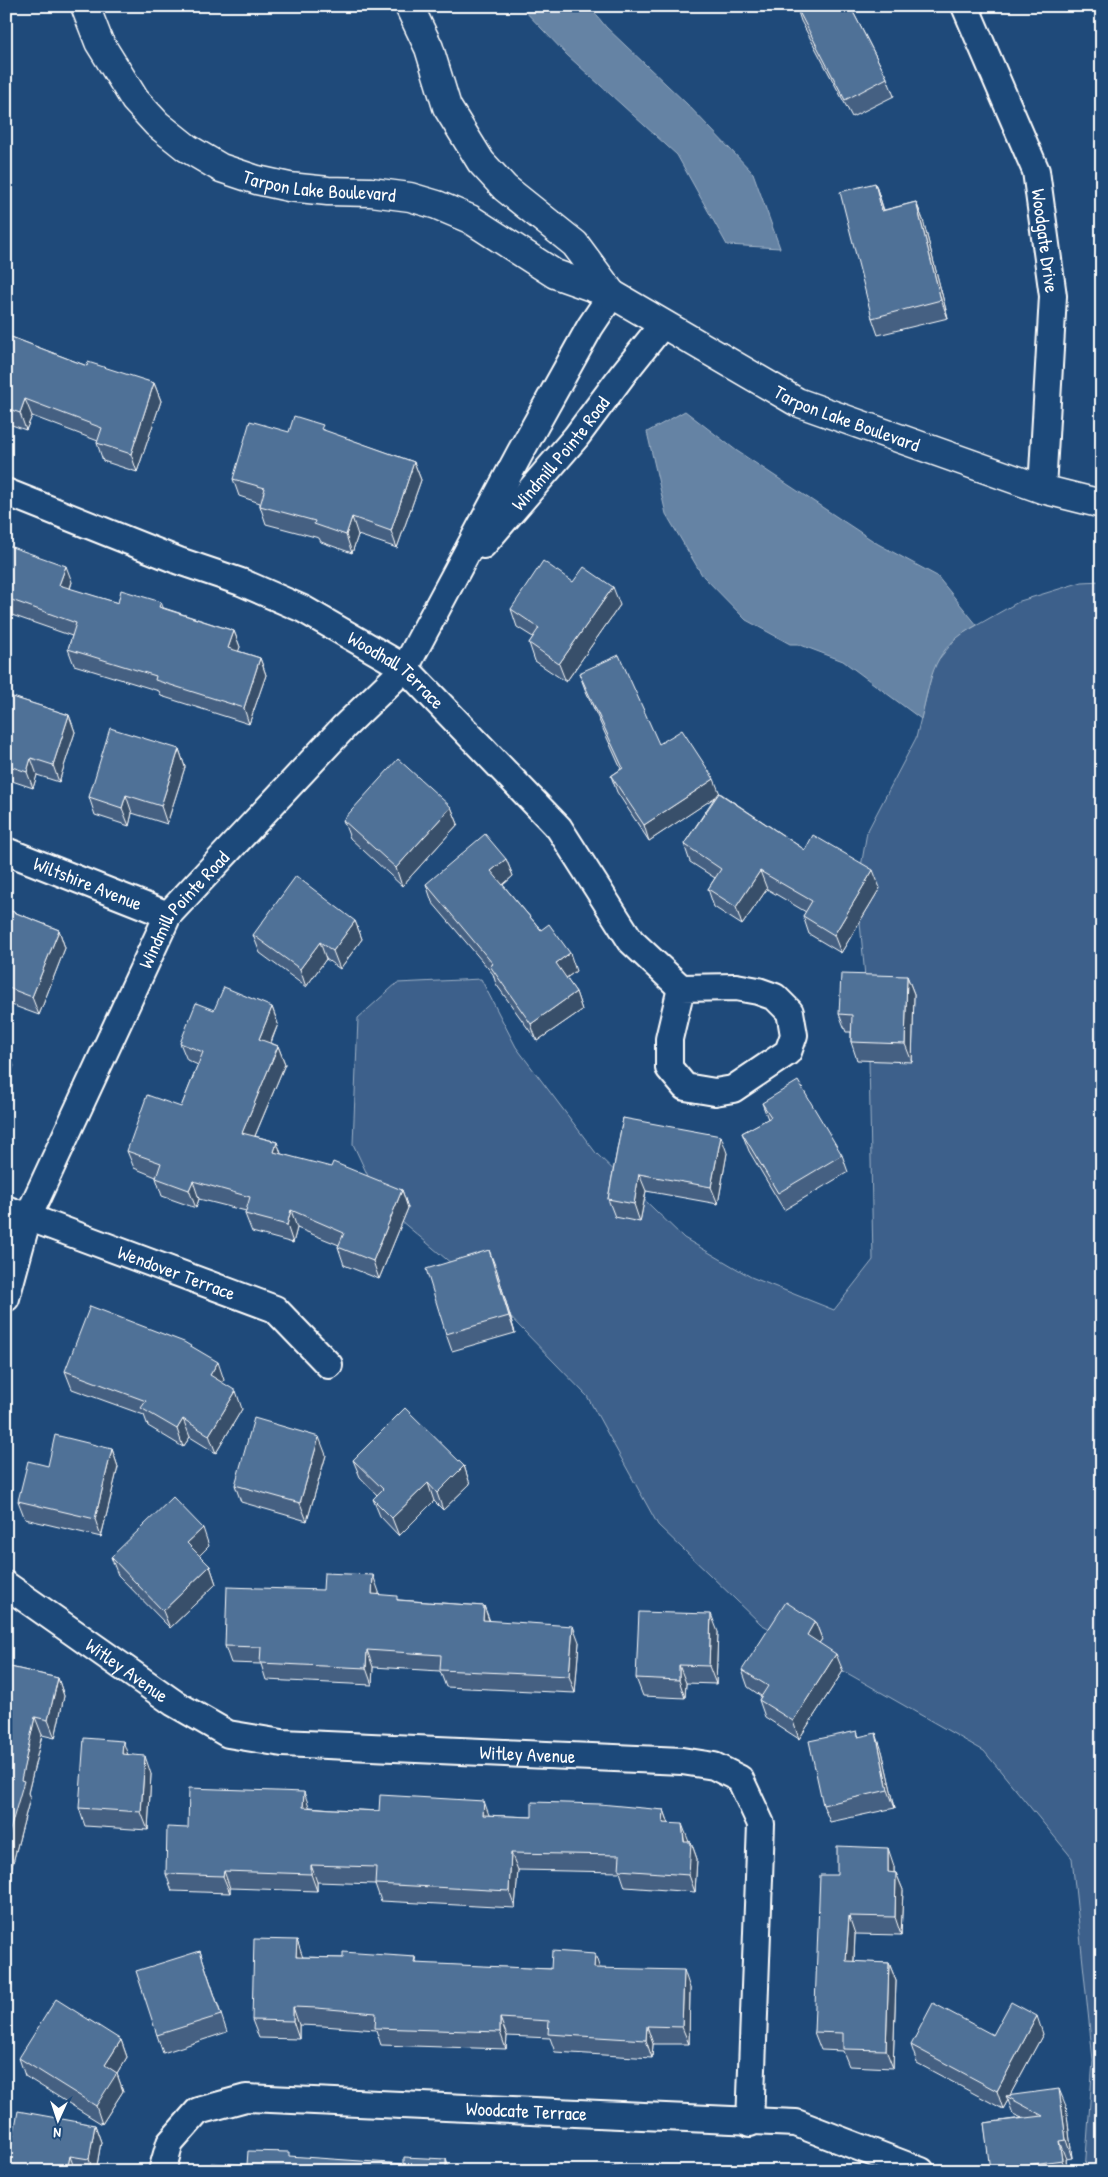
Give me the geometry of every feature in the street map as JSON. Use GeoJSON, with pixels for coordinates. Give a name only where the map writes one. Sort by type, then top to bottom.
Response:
{"type":"FeatureCollection","features":[{"type":"Feature","properties":{"kind":"street","name":"Tarpon Lake Boulevard"},"geometry":{"type":"LineString","coordinates":[[85,6],[99,42],[135,100],[157,124],[187,148],[221,168],[257,180],[289,187],[328,191],[371,192],[410,197],[438,205],[470,219],[555,274],[612,294],[797,402],[1042,489],[1102,504]]}},
{"type":"Feature","properties":{"kind":"street","name":"Tarpon Lake Boulevard"},"geometry":{"type":"LineString","coordinates":[[409,6],[429,48],[447,107],[481,162],[512,194],[575,244],[612,294]]}},
{"type":"Feature","properties":{"kind":"street","name":"Woodgate Drive"},"geometry":{"type":"LineString","coordinates":[[965,6],[1036,171],[1053,296],[1042,489]]}},
{"type":"Feature","properties":{"kind":"street","name":"Windmill Pointe Road"},"geometry":{"type":"LineString","coordinates":[[6,1298],[17,1213],[168,915],[317,756],[406,668],[524,445],[590,327],[612,294]]}},
{"type":"Feature","properties":{"kind":"street","name":"Windmill Pointe Road"},"geometry":{"type":"LineString","coordinates":[[453,580],[576,437],[663,324]]}},
{"type":"Feature","properties":{"kind":"street","name":"Woodhall Terrace"},"geometry":{"type":"LineString","coordinates":[[6,492],[179,561],[241,582],[303,609],[406,668],[559,828],[631,941],[681,988]]}},
{"type":"Feature","properties":{"kind":"street","name":"Wiltshire Avenue"},"geometry":{"type":"LineString","coordinates":[[6,851],[168,915]]}},
{"type":"Feature","properties":{"kind":"street"},"geometry":{"type":"LineString","coordinates":[[736,987],[758,991],[775,997],[790,1012],[794,1035],[788,1052],[734,1089],[715,1092],[685,1087],[669,1068],[669,1039],[681,988],[736,987]]}},
{"type":"Feature","properties":{"kind":"street","name":"Wendover Terrace"},"geometry":{"type":"LineString","coordinates":[[17,1213],[275,1309],[329,1365]]}},
{"type":"Feature","properties":{"kind":"street","name":"Witley Avenue"},"geometry":{"type":"LineString","coordinates":[[6,1586],[174,1703],[228,1734],[282,1743],[682,1761],[714,1766],[740,1779],[761,1824],[750,2123]]}},
{"type":"Feature","properties":{"kind":"street","name":"Woodcate Terrace"},"geometry":{"type":"LineString","coordinates":[[162,2171],[170,2143],[198,2111],[246,2098],[796,2124],[921,2171]]}},
{"type":"Feature","properties":{"kind":"shaded area"},"geometry":{"type":"Polygon","coordinates":[[[520,6],[589,6],[606,27],[687,104],[753,173],[780,248],[727,245],[677,155],[567,55],[520,6]]]}},
{"type":"Feature","properties":{"kind":"shaded area"},"geometry":{"type":"Polygon","coordinates":[[[685,411],[737,451],[878,544],[937,576],[977,625],[962,634],[942,653],[932,676],[921,719],[843,661],[798,644],[790,644],[746,620],[702,575],[666,514],[647,432],[685,411]]]}},
{"type":"Feature","properties":{"kind":"shaded area"},"geometry":{"type":"Polygon","coordinates":[[[1102,581],[1102,2171],[1085,2171],[1093,2060],[1072,1858],[984,1751],[761,1624],[658,1525],[587,1396],[491,1297],[381,1204],[353,1144],[358,1018],[397,983],[481,979],[516,1047],[596,1153],[684,1238],[751,1277],[834,1310],[873,1260],[868,1009],[857,890],[867,832],[916,738],[934,665],[958,636],[1020,601],[1082,582],[1102,581]]]}},
{"type":"Feature","properties":{"kind":"building"},"geometry":{"type":"Polygon","coordinates":[[[796,6],[850,6],[887,78],[845,100],[796,6]]]}},
{"type":"Feature","properties":{"kind":"building"},"geometry":{"type":"Polygon","coordinates":[[[875,183],[882,211],[916,202],[941,300],[872,318],[840,192],[875,183]]]}},
{"type":"Feature","properties":{"kind":"building"},"geometry":{"type":"Polygon","coordinates":[[[6,335],[87,366],[88,362],[154,383],[131,454],[97,443],[102,428],[25,399],[20,413],[6,408],[6,335]]]}},
{"type":"Feature","properties":{"kind":"building"},"geometry":{"type":"Polygon","coordinates":[[[294,416],[323,425],[321,429],[414,462],[391,531],[352,517],[346,535],[314,524],[315,521],[260,506],[265,488],[233,479],[250,421],[289,432],[294,416]]]}},
{"type":"Feature","properties":{"kind":"building"},"geometry":{"type":"Polygon","coordinates":[[[6,545],[66,566],[59,585],[118,603],[121,590],[161,602],[159,607],[234,631],[228,648],[260,658],[244,708],[155,680],[156,676],[68,649],[76,623],[6,598],[6,545]]]}},
{"type":"Feature","properties":{"kind":"building"},"geometry":{"type":"Polygon","coordinates":[[[543,561],[573,582],[584,567],[613,587],[559,664],[529,643],[539,628],[511,609],[543,561]]]}},
{"type":"Feature","properties":{"kind":"building"},"geometry":{"type":"Polygon","coordinates":[[[619,655],[659,744],[682,730],[714,779],[644,825],[611,776],[623,768],[579,673],[619,655]]]}},
{"type":"Feature","properties":{"kind":"building"},"geometry":{"type":"Polygon","coordinates":[[[6,695],[69,715],[53,765],[31,758],[27,772],[6,765],[6,695]]]}},
{"type":"Feature","properties":{"kind":"building"},"geometry":{"type":"Polygon","coordinates":[[[110,728],[179,749],[161,806],[126,795],[122,808],[89,797],[110,728]]]}},
{"type":"Feature","properties":{"kind":"building"},"geometry":{"type":"Polygon","coordinates":[[[398,759],[451,807],[396,868],[343,820],[398,759]]]}},
{"type":"Feature","properties":{"kind":"building"},"geometry":{"type":"Polygon","coordinates":[[[719,793],[805,850],[813,835],[873,870],[834,935],[803,916],[812,901],[760,871],[736,907],[708,889],[721,869],[684,844],[719,793]]]}},
{"type":"Feature","properties":{"kind":"building"},"geometry":{"type":"Polygon","coordinates":[[[485,834],[506,859],[491,871],[541,930],[549,924],[570,953],[556,963],[576,992],[531,1024],[490,966],[493,964],[426,884],[485,834]]]}},
{"type":"Feature","properties":{"kind":"building"},"geometry":{"type":"Polygon","coordinates":[[[296,876],[355,921],[333,951],[320,942],[300,969],[253,935],[296,876]]]}},
{"type":"Feature","properties":{"kind":"building"},"geometry":{"type":"Polygon","coordinates":[[[6,909],[59,930],[32,997],[6,987],[6,909]]]}},
{"type":"Feature","properties":{"kind":"building"},"geometry":{"type":"Polygon","coordinates":[[[841,974],[907,976],[905,1044],[851,1042],[852,1015],[839,1014],[841,974]]]}},
{"type":"Feature","properties":{"kind":"building"},"geometry":{"type":"Polygon","coordinates":[[[224,987],[272,1007],[259,1039],[278,1046],[242,1133],[277,1142],[274,1152],[331,1167],[333,1162],[402,1190],[373,1261],[338,1247],[344,1233],[291,1210],[287,1225],[245,1214],[250,1197],[193,1181],[189,1190],[156,1178],[161,1163],[127,1151],[147,1095],[181,1107],[203,1052],[180,1043],[196,1003],[214,1010],[224,987]]]}},
{"type":"Feature","properties":{"kind":"building"},"geometry":{"type":"Polygon","coordinates":[[[798,1081],[842,1155],[778,1193],[742,1133],[771,1117],[762,1103],[798,1081]]]}},
{"type":"Feature","properties":{"kind":"building"},"geometry":{"type":"Polygon","coordinates":[[[623,1118],[721,1136],[711,1187],[639,1174],[634,1204],[608,1199],[623,1118]]]}},
{"type":"Feature","properties":{"kind":"building"},"geometry":{"type":"Polygon","coordinates":[[[489,1250],[509,1316],[446,1334],[426,1269],[489,1250]]]}},
{"type":"Feature","properties":{"kind":"building"},"geometry":{"type":"Polygon","coordinates":[[[90,1306],[184,1342],[218,1362],[210,1375],[236,1391],[209,1435],[183,1419],[177,1429],[141,1408],[146,1401],[65,1371],[90,1306]]]}},
{"type":"Feature","properties":{"kind":"building"},"geometry":{"type":"Polygon","coordinates":[[[405,1408],[464,1466],[437,1493],[428,1483],[392,1518],[373,1499],[383,1489],[353,1460],[405,1408]]]}},
{"type":"Feature","properties":{"kind":"building"},"geometry":{"type":"Polygon","coordinates":[[[254,1418],[319,1437],[300,1503],[235,1485],[254,1418]]]}},
{"type":"Feature","properties":{"kind":"building"},"geometry":{"type":"Polygon","coordinates":[[[55,1435],[112,1449],[95,1519],[18,1501],[28,1461],[48,1466],[55,1435]]]}},
{"type":"Feature","properties":{"kind":"building"},"geometry":{"type":"Polygon","coordinates":[[[173,1497],[203,1528],[187,1543],[210,1566],[163,1611],[111,1557],[173,1497]]]}},
{"type":"Feature","properties":{"kind":"building"},"geometry":{"type":"Polygon","coordinates":[[[324,1573],[373,1575],[372,1594],[397,1596],[397,1600],[484,1606],[483,1620],[573,1626],[569,1676],[440,1670],[441,1655],[367,1650],[366,1668],[260,1663],[261,1647],[225,1646],[227,1587],[323,1590],[324,1573]]]}},
{"type":"Feature","properties":{"kind":"building"},"geometry":{"type":"Polygon","coordinates":[[[786,1602],[815,1621],[807,1635],[836,1654],[793,1721],[759,1700],[768,1686],[742,1670],[786,1602]]]}},
{"type":"Feature","properties":{"kind":"building"},"geometry":{"type":"Polygon","coordinates":[[[639,1612],[711,1614],[709,1666],[679,1665],[679,1680],[636,1678],[639,1612]]]}},
{"type":"Feature","properties":{"kind":"building"},"geometry":{"type":"Polygon","coordinates":[[[6,1666],[58,1678],[48,1720],[35,1717],[21,1780],[24,1781],[6,1844],[6,1666]]]}},
{"type":"Feature","properties":{"kind":"building"},"geometry":{"type":"Polygon","coordinates":[[[857,1731],[858,1737],[876,1733],[888,1790],[823,1805],[809,1741],[857,1731]]]}},
{"type":"Feature","properties":{"kind":"building"},"geometry":{"type":"Polygon","coordinates":[[[84,1738],[123,1741],[122,1754],[145,1756],[141,1812],[79,1808],[84,1738]]]}},
{"type":"Feature","properties":{"kind":"building"},"geometry":{"type":"Polygon","coordinates":[[[189,1788],[304,1792],[303,1807],[333,1809],[379,1811],[380,1795],[484,1801],[483,1815],[532,1817],[532,1802],[600,1804],[664,1810],[663,1823],[682,1824],[684,1842],[691,1842],[689,1875],[619,1870],[620,1855],[511,1853],[509,1891],[375,1884],[376,1867],[311,1865],[311,1874],[224,1871],[223,1876],[166,1874],[167,1827],[188,1828],[189,1788]]]}},
{"type":"Feature","properties":{"kind":"building"},"geometry":{"type":"Polygon","coordinates":[[[837,1846],[888,1848],[888,1872],[896,1873],[895,1917],[849,1916],[846,1961],[889,1963],[886,2050],[843,2049],[843,2033],[814,2032],[820,1875],[837,1875],[837,1846]]]}},
{"type":"Feature","properties":{"kind":"building"},"geometry":{"type":"Polygon","coordinates":[[[254,1939],[297,1940],[296,1957],[343,1958],[343,1952],[415,1957],[414,1963],[551,1969],[552,1951],[595,1954],[594,1968],[684,1970],[682,2027],[647,2026],[646,2040],[548,2034],[549,2021],[500,2018],[500,2032],[375,2028],[376,2013],[293,2007],[293,2021],[252,2020],[254,1939]]]}},
{"type":"Feature","properties":{"kind":"building"},"geometry":{"type":"Polygon","coordinates":[[[200,1951],[221,2015],[157,2035],[136,1971],[200,1951]]]}},
{"type":"Feature","properties":{"kind":"building"},"geometry":{"type":"Polygon","coordinates":[[[56,1999],[121,2040],[105,2065],[117,2073],[96,2106],[19,2058],[56,1999]]]}},
{"type":"Feature","properties":{"kind":"building"},"geometry":{"type":"Polygon","coordinates":[[[1011,2002],[1037,2016],[997,2091],[911,2045],[933,2003],[993,2035],[1011,2002]]]}},
{"type":"Feature","properties":{"kind":"building"},"geometry":{"type":"Polygon","coordinates":[[[1059,2089],[1066,2140],[1059,2141],[1062,2160],[990,2170],[984,2123],[1043,2116],[1006,2096],[1059,2089]]]}},
{"type":"Feature","properties":{"kind":"building"},"geometry":{"type":"Polygon","coordinates":[[[18,2111],[95,2125],[89,2159],[70,2156],[67,2171],[7,2171],[18,2111]]]}},
{"type":"Feature","properties":{"kind":"building"},"geometry":{"type":"Polygon","coordinates":[[[248,2151],[289,2152],[289,2156],[404,2164],[404,2157],[446,2159],[446,2171],[211,2171],[211,2163],[247,2165],[248,2151]]]}},
{"type":"Feature","properties":{"kind":"building"},"geometry":{"type":"Polygon","coordinates":[[[612,2167],[654,2170],[654,2171],[612,2171],[612,2167]]]}}]}
